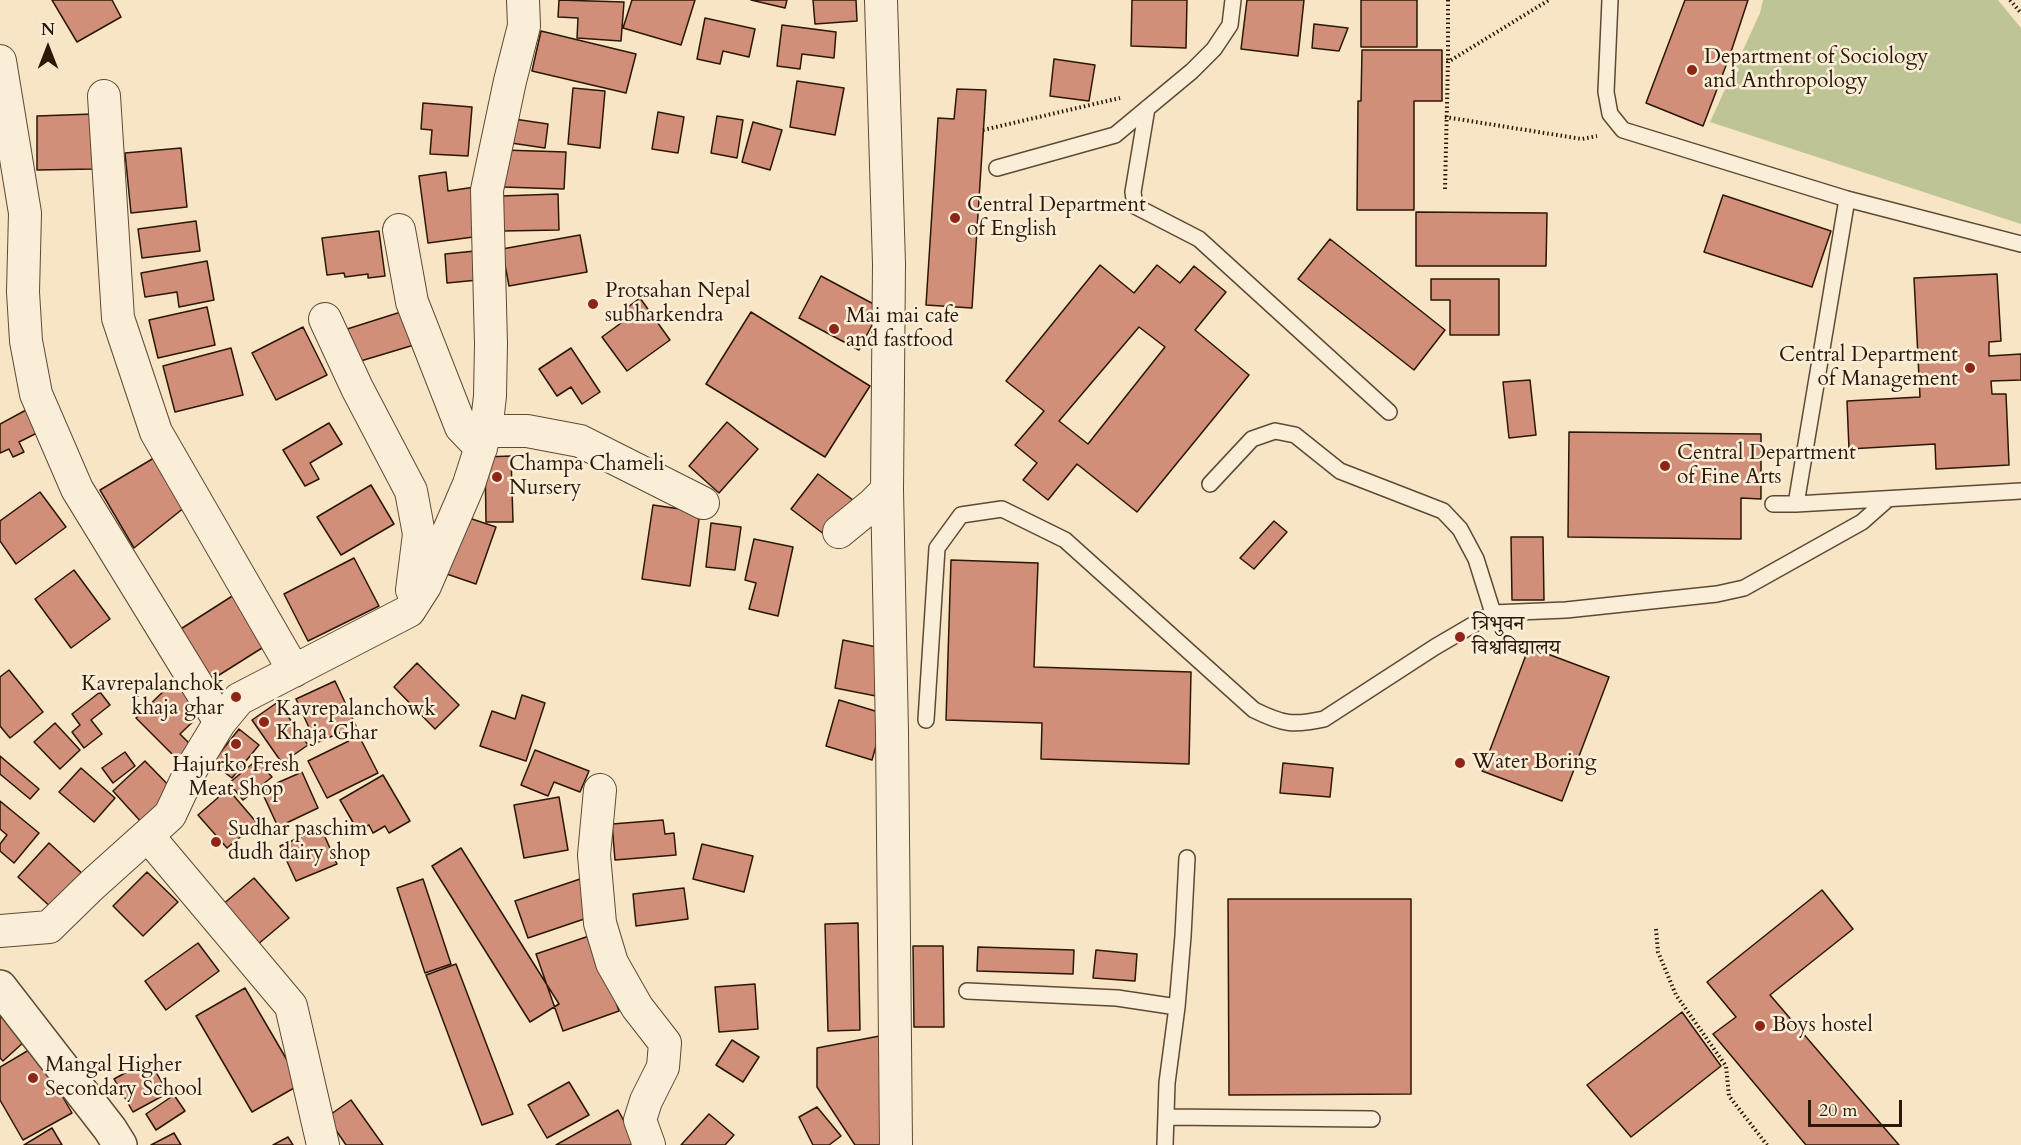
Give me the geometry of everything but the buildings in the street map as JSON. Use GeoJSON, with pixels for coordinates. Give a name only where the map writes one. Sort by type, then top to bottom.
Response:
{"type":"FeatureCollection","features":[{"type":"Feature","properties":{"kind":"street"},"geometry":{"type":"LineString","coordinates":[[0,931],[49,927],[170,815],[192,768],[220,722],[239,699],[409,611],[425,586],[469,484],[484,439],[490,396],[491,344],[487,190],[524,26],[523,0]]}},
{"type":"Feature","properties":{"kind":"street"},"geometry":{"type":"LineString","coordinates":[[881,0],[889,264],[887,490],[896,1145]]}},
{"type":"Feature","properties":{"kind":"street"},"geometry":{"type":"LineString","coordinates":[[0,61],[25,213],[23,292],[26,341],[36,394],[77,489],[220,722]]}},
{"type":"Feature","properties":{"kind":"street"},"geometry":{"type":"LineString","coordinates":[[104,96],[118,318],[121,328],[156,432],[294,671]]}},
{"type":"Feature","properties":{"kind":"street"},"geometry":{"type":"LineString","coordinates":[[399,230],[412,302],[461,426],[484,439],[527,431],[580,441],[703,503]]}},
{"type":"Feature","properties":{"kind":"street"},"geometry":{"type":"LineString","coordinates":[[325,319],[357,388],[411,491],[419,534],[409,611]]}},
{"type":"Feature","properties":{"kind":"street"},"geometry":{"type":"LineString","coordinates":[[839,532],[887,490]]}},
{"type":"Feature","properties":{"kind":"street"},"geometry":{"type":"LineString","coordinates":[[600,790],[594,855],[600,923],[612,963],[637,1008],[665,1043],[663,1067],[646,1101],[640,1120],[649,1145]]}},
{"type":"Feature","properties":{"kind":"street"},"geometry":{"type":"LineString","coordinates":[[148,836],[291,1006],[323,1145]]}},
{"type":"Feature","properties":{"kind":"street"},"geometry":{"type":"LineString","coordinates":[[0,987],[120,1145]]}},
{"type":"Feature","properties":{"kind":"lane"},"geometry":{"type":"LineString","coordinates":[[997,168],[1115,135],[1192,71],[1214,49],[1230,25],[1233,0]]}},
{"type":"Feature","properties":{"kind":"lane"},"geometry":{"type":"LineString","coordinates":[[1610,0],[1606,92],[1610,114],[1623,130],[1846,199],[2021,244]]}},
{"type":"Feature","properties":{"kind":"lane"},"geometry":{"type":"LineString","coordinates":[[1147,108],[1133,192],[1135,206],[1199,239],[1389,412]]}},
{"type":"Feature","properties":{"kind":"lane"},"geometry":{"type":"LineString","coordinates":[[1796,504],[1846,199]]}},
{"type":"Feature","properties":{"kind":"lane"},"geometry":{"type":"LineString","coordinates":[[1210,484],[1252,439],[1275,431],[1295,435],[1340,471],[1443,511],[1460,530],[1476,559],[1494,613]]}},
{"type":"Feature","properties":{"kind":"lane"},"geometry":{"type":"LineString","coordinates":[[1773,504],[2021,491]]}},
{"type":"Feature","properties":{"kind":"lane"},"geometry":{"type":"LineString","coordinates":[[926,720],[936,548],[961,515],[1002,509],[1065,540],[1254,710],[1279,722],[1302,723],[1324,719],[1436,647],[1494,613],[1566,610],[1717,594],[1744,588],[1862,522],[1888,499]]}},
{"type":"Feature","properties":{"kind":"lane"},"geometry":{"type":"LineString","coordinates":[[1165,1145],[1167,1083],[1184,936],[1187,858]]}},
{"type":"Feature","properties":{"kind":"lane"},"geometry":{"type":"LineString","coordinates":[[967,991],[1117,998],[1177,1008]]}},
{"type":"Feature","properties":{"kind":"lane"},"geometry":{"type":"LineString","coordinates":[[1166,1117],[1372,1119]]}},
{"type":"Feature","properties":{"kind":"path"},"geometry":{"type":"LineString","coordinates":[[1445,189],[1448,0]]}},
{"type":"Feature","properties":{"kind":"path"},"geometry":{"type":"LineString","coordinates":[[1448,62],[1549,0]]}},
{"type":"Feature","properties":{"kind":"path"},"geometry":{"type":"LineString","coordinates":[[2010,0],[2021,13]]}},
{"type":"Feature","properties":{"kind":"path"},"geometry":{"type":"LineString","coordinates":[[983,130],[1126,97]]}},
{"type":"Feature","properties":{"kind":"path"},"geometry":{"type":"LineString","coordinates":[[1444,117],[1582,139],[1623,130]]}},
{"type":"Feature","properties":{"kind":"path"},"geometry":{"type":"LineString","coordinates":[[1656,929],[1658,952],[1676,995],[1726,1066],[1729,1096],[1767,1145]]}},
{"type":"Feature","properties":{"kind":"green space"},"geometry":{"type":"Polygon","coordinates":[[[1763,0],[1998,0],[2021,28],[2021,224],[1710,122],[1760,13],[1763,0]]]}},
{"type":"Feature","properties":{"kind":"place","name":"Department of Sociology and Anthropology"},"geometry":{"type":"Point","coordinates":[1692,70]}},
{"type":"Feature","properties":{"kind":"place","name":"Central Department of English"},"geometry":{"type":"Point","coordinates":[955,218]}},
{"type":"Feature","properties":{"kind":"place","name":"Protsahan Nepal subharkendra"},"geometry":{"type":"Point","coordinates":[593,304]}},
{"type":"Feature","properties":{"kind":"place","name":"Mai mai cafe and fastfood"},"geometry":{"type":"Point","coordinates":[834,329]}},
{"type":"Feature","properties":{"kind":"place","name":"Central Department of Management"},"geometry":{"type":"Point","coordinates":[1970,368]}},
{"type":"Feature","properties":{"kind":"place","name":"Central Department of Fine Arts"},"geometry":{"type":"Point","coordinates":[1665,466]}},
{"type":"Feature","properties":{"kind":"place","name":"Champa Chameli Nursery"},"geometry":{"type":"Point","coordinates":[497,477]}},
{"type":"Feature","properties":{"kind":"place","name":"त्रिभुवन विश्वविद्यालय"},"geometry":{"type":"Point","coordinates":[1460,637]}},
{"type":"Feature","properties":{"kind":"place","name":"Kavrepalanchok khaja ghar"},"geometry":{"type":"Point","coordinates":[236,697]}},
{"type":"Feature","properties":{"kind":"place","name":"Kavrepalanchowk Khaja Ghar"},"geometry":{"type":"Point","coordinates":[264,722]}},
{"type":"Feature","properties":{"kind":"place","name":"Hajurko Fresh Meat Shop"},"geometry":{"type":"Point","coordinates":[236,744]}},
{"type":"Feature","properties":{"kind":"place","name":"Water Boring"},"geometry":{"type":"Point","coordinates":[1460,763]}},
{"type":"Feature","properties":{"kind":"place","name":"Sudhar paschim dudh dairy shop"},"geometry":{"type":"Point","coordinates":[216,842]}},
{"type":"Feature","properties":{"kind":"place","name":"Boys hostel"},"geometry":{"type":"Point","coordinates":[1760,1026]}},
{"type":"Feature","properties":{"kind":"place","name":"Mangal Higher Secondary School"},"geometry":{"type":"Point","coordinates":[33,1078]}}]}
